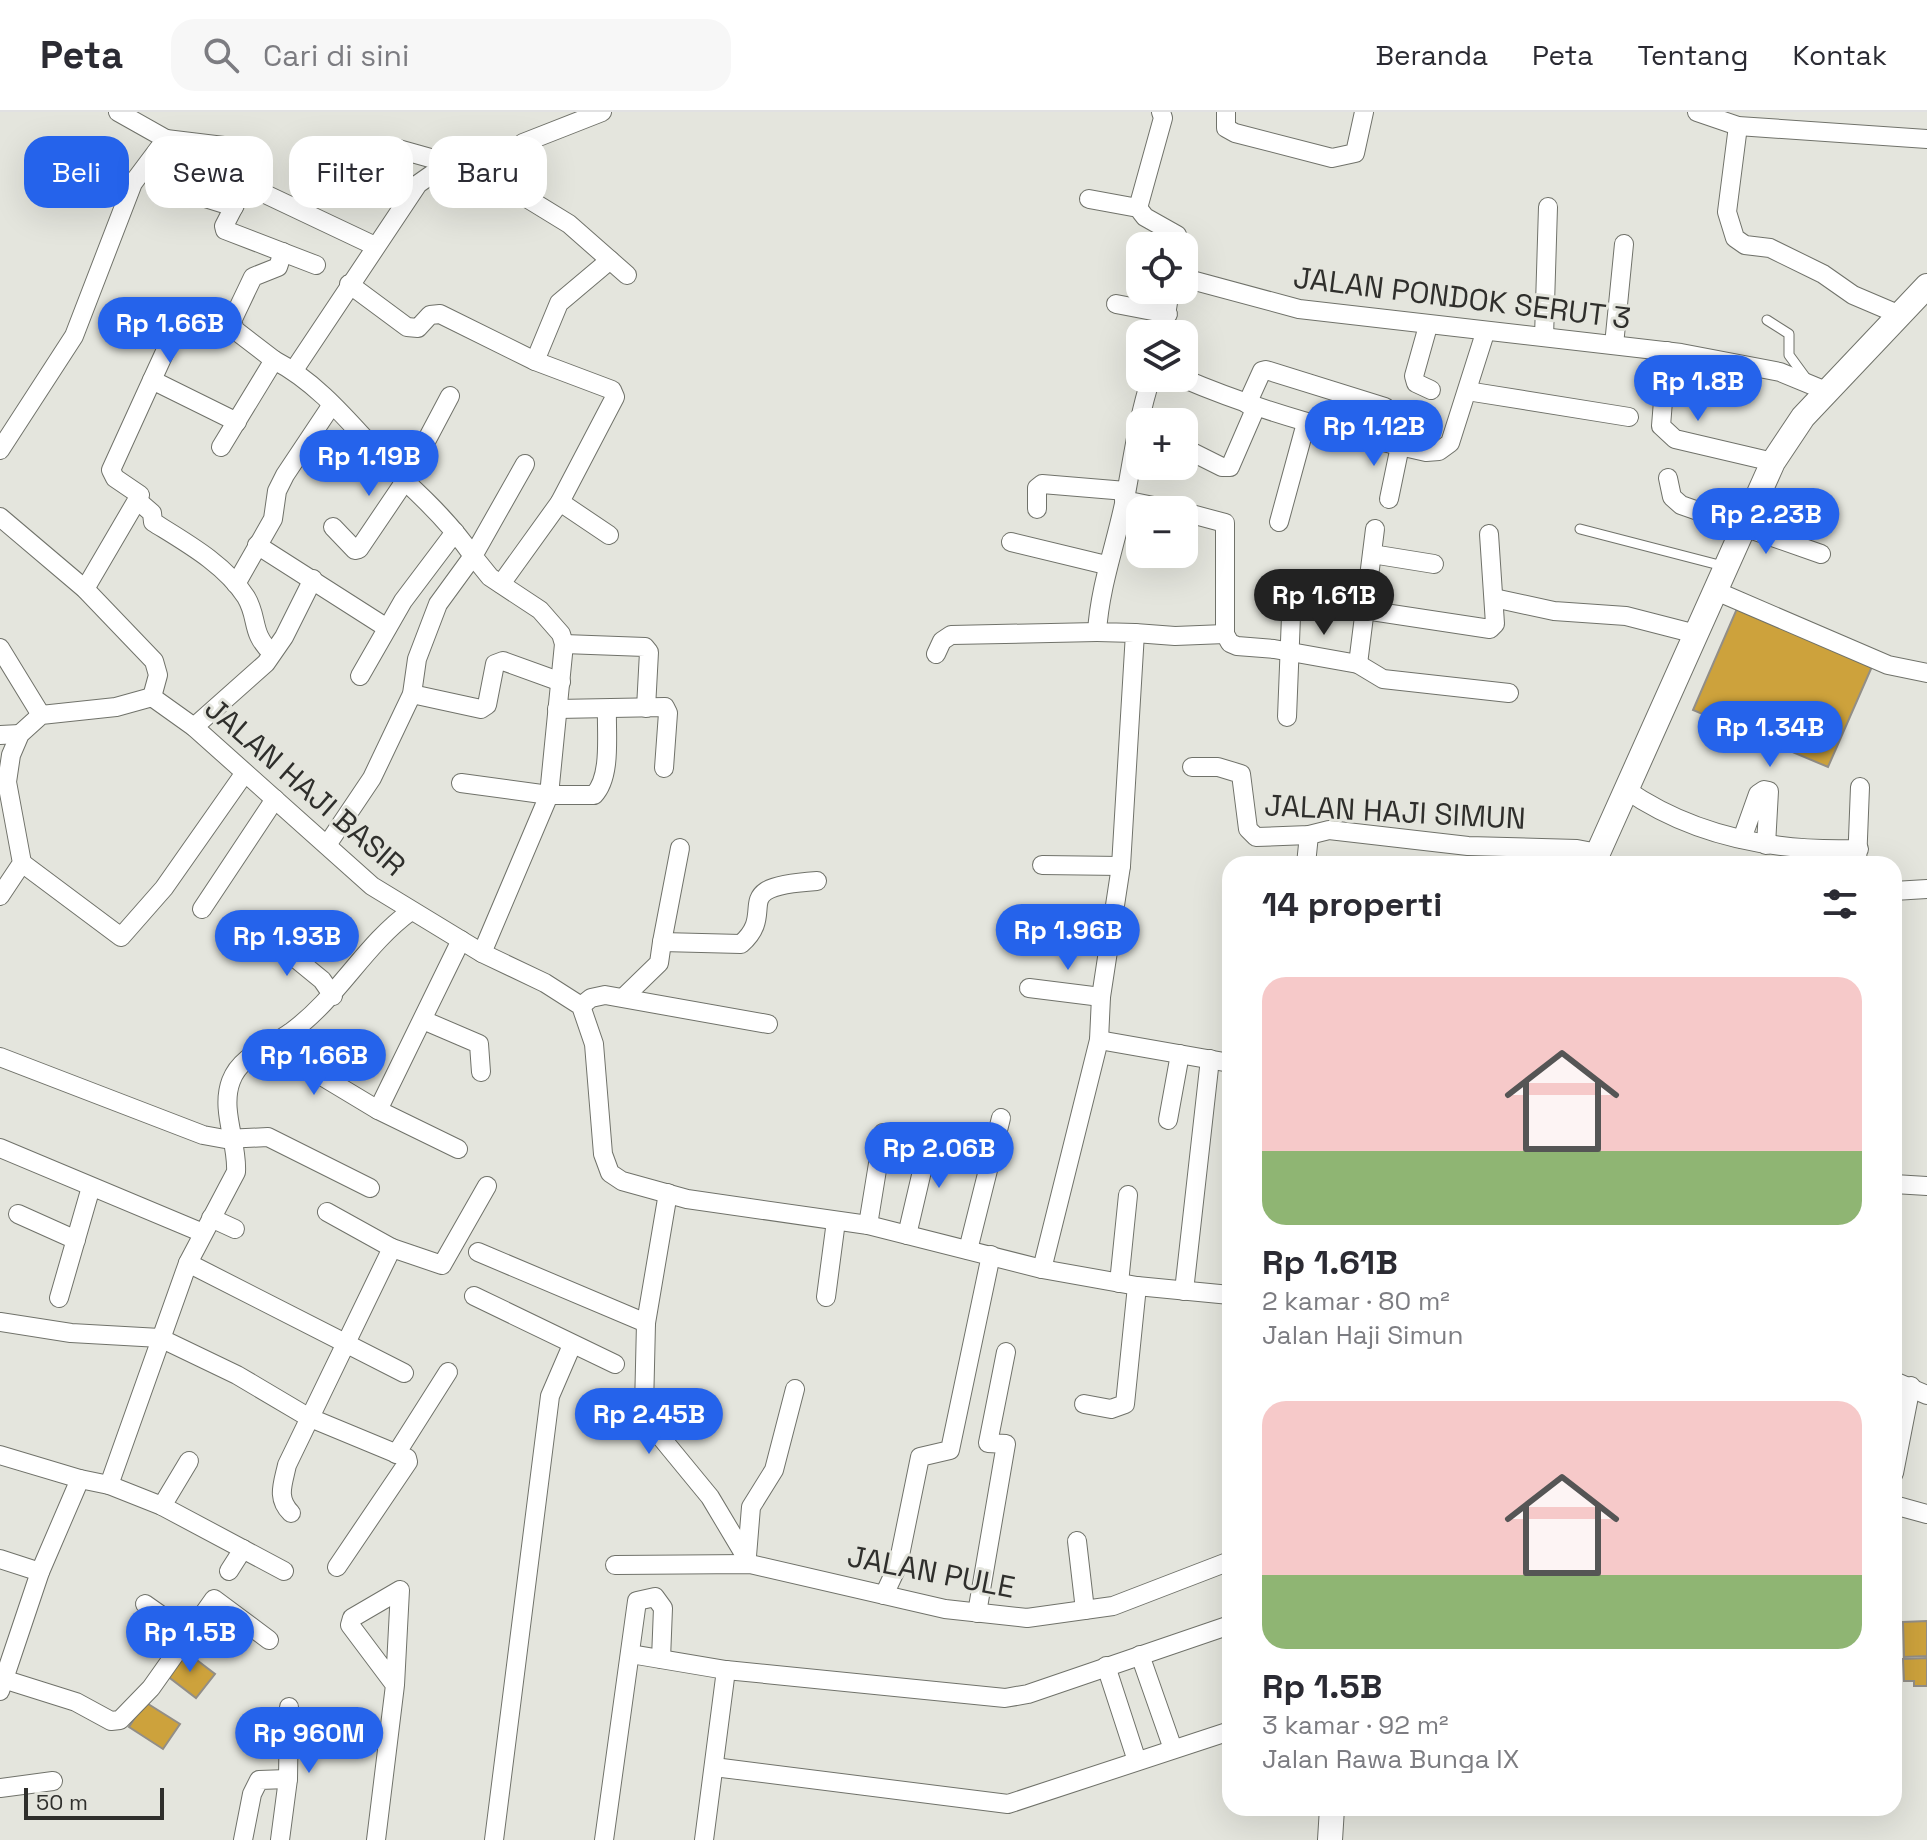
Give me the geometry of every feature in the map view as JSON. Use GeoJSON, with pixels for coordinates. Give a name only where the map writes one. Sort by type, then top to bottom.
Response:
{"type":"FeatureCollection","features":[{"type":"Feature","properties":{"kind":"main road"},"geometry":{"type":"LineString","coordinates":[[1597,856],[1773,462],[1803,417],[1817,386],[1900,315],[1927,286]]}},
{"type":"Feature","properties":{"kind":"main road"},"geometry":{"type":"LineString","coordinates":[[1330,1840],[1332,1816]]}},
{"type":"Feature","properties":{"kind":"street"},"geometry":{"type":"LineString","coordinates":[[118,112],[161,136]]}},
{"type":"Feature","properties":{"kind":"street"},"geometry":{"type":"LineString","coordinates":[[541,136],[602,112]]}},
{"type":"Feature","properties":{"kind":"street"},"geometry":{"type":"LineString","coordinates":[[1138,208],[1163,118],[1161,112]]}},
{"type":"Feature","properties":{"kind":"street"},"geometry":{"type":"LineString","coordinates":[[1226,112],[1226,128],[1235,133],[1332,158],[1355,153],[1364,112]]}},
{"type":"Feature","properties":{"kind":"street"},"geometry":{"type":"LineString","coordinates":[[1707,114],[1738,126],[1818,121],[1927,139]]}},
{"type":"Feature","properties":{"kind":"street"},"geometry":{"type":"LineString","coordinates":[[1738,126],[1727,212],[1735,238],[1745,245],[1770,248],[1823,274],[1853,295],[1900,315]]}},
{"type":"Feature","properties":{"kind":"street"},"geometry":{"type":"LineString","coordinates":[[0,450],[74,336],[133,183],[145,167]]}},
{"type":"Feature","properties":{"kind":"street"},"geometry":{"type":"LineString","coordinates":[[413,191],[429,176]]}},
{"type":"Feature","properties":{"kind":"street"},"geometry":{"type":"LineString","coordinates":[[273,198],[375,246]]}},
{"type":"Feature","properties":{"kind":"street"},"geometry":{"type":"LineString","coordinates":[[1089,199],[1138,208],[1145,217],[1172,232]]}},
{"type":"Feature","properties":{"kind":"street"},"geometry":{"type":"LineString","coordinates":[[1544,337],[1548,207]]}},
{"type":"Feature","properties":{"kind":"street"},"geometry":{"type":"LineString","coordinates":[[234,208],[225,230],[316,265]]}},
{"type":"Feature","properties":{"kind":"street"},"geometry":{"type":"LineString","coordinates":[[294,370],[401,208]]}},
{"type":"Feature","properties":{"kind":"street"},"geometry":{"type":"LineString","coordinates":[[543,208],[569,224],[627,275]]}},
{"type":"Feature","properties":{"kind":"street"},"geometry":{"type":"LineString","coordinates":[[1614,345],[1624,244]]}},
{"type":"Feature","properties":{"kind":"street"},"geometry":{"type":"LineString","coordinates":[[283,252],[278,267],[253,277],[232,321],[235,330],[274,360],[294,370],[361,432],[455,532],[490,577],[540,610],[561,634],[564,644],[549,795],[482,953]]}},
{"type":"Feature","properties":{"kind":"street"},"geometry":{"type":"LineString","coordinates":[[535,361],[559,303],[610,260]]}},
{"type":"Feature","properties":{"kind":"street","name":"JALAN PONDOK SERUT 3"},"geometry":{"type":"LineString","coordinates":[[1198,282],[1299,309],[1485,333],[1667,351],[1780,372],[1817,386]]}},
{"type":"Feature","properties":{"kind":"street"},"geometry":{"type":"LineString","coordinates":[[349,284],[407,327],[418,328],[430,315],[440,314],[535,361],[615,394],[560,502],[501,584]]}},
{"type":"Feature","properties":{"kind":"street"},"geometry":{"type":"LineString","coordinates":[[1116,304],[1168,314]]}},
{"type":"Feature","properties":{"kind":"street"},"geometry":{"type":"LineString","coordinates":[[1166,320],[1169,304]]}},
{"type":"Feature","properties":{"kind":"street"},"geometry":{"type":"LineString","coordinates":[[1428,326],[1414,376],[1416,383],[1431,390]]}},
{"type":"Feature","properties":{"kind":"street"},"geometry":{"type":"LineString","coordinates":[[85,589],[140,495],[115,478],[111,470],[174,332]]}},
{"type":"Feature","properties":{"kind":"street"},"geometry":{"type":"LineString","coordinates":[[1198,384],[1306,423],[1426,452],[1446,448],[1485,333]]}},
{"type":"Feature","properties":{"kind":"street"},"geometry":{"type":"LineString","coordinates":[[1667,351],[1661,426],[1664,432],[1675,439],[1773,462]]}},
{"type":"Feature","properties":{"kind":"street"},"geometry":{"type":"LineString","coordinates":[[221,447],[274,360]]}},
{"type":"Feature","properties":{"kind":"street"},"geometry":{"type":"LineString","coordinates":[[1198,455],[1222,467],[1230,467],[1262,371],[1385,407]]}},
{"type":"Feature","properties":{"kind":"street"},"geometry":{"type":"LineString","coordinates":[[152,380],[237,422]]}},
{"type":"Feature","properties":{"kind":"street"},"geometry":{"type":"LineString","coordinates":[[1467,391],[1629,417]]}},
{"type":"Feature","properties":{"kind":"street"},"geometry":{"type":"LineString","coordinates":[[333,527],[355,550],[359,549],[405,481],[450,396]]}},
{"type":"Feature","properties":{"kind":"street"},"geometry":{"type":"LineString","coordinates":[[236,584],[273,519],[277,491],[285,475],[331,406]]}},
{"type":"Feature","properties":{"kind":"street"},"geometry":{"type":"LineString","coordinates":[[1279,522],[1306,423]]}},
{"type":"Feature","properties":{"kind":"street"},"geometry":{"type":"LineString","coordinates":[[1389,499],[1400,446]]}},
{"type":"Feature","properties":{"kind":"street"},"geometry":{"type":"LineString","coordinates":[[327,845],[372,778],[412,694],[417,659],[438,604],[473,556],[525,464]]}},
{"type":"Feature","properties":{"kind":"street"},"geometry":{"type":"LineString","coordinates":[[1668,478],[1672,497],[1681,505],[1821,554]]}},
{"type":"Feature","properties":{"kind":"street"},"geometry":{"type":"LineString","coordinates":[[1097,632],[1106,565],[1128,480]]}},
{"type":"Feature","properties":{"kind":"street"},"geometry":{"type":"LineString","coordinates":[[1037,509],[1037,488],[1042,484],[1128,496]]}},
{"type":"Feature","properties":{"kind":"street"},"geometry":{"type":"LineString","coordinates":[[137,500],[152,513],[153,522],[216,565],[236,584],[248,600],[259,641],[272,653]]}},
{"type":"Feature","properties":{"kind":"street"},"geometry":{"type":"LineString","coordinates":[[560,502],[609,535]]}},
{"type":"Feature","properties":{"kind":"street"},"geometry":{"type":"LineString","coordinates":[[1198,516],[1225,523],[1225,634],[1237,646],[1358,664],[1383,679],[1509,693]]}},
{"type":"Feature","properties":{"kind":"street"},"geometry":{"type":"LineString","coordinates":[[0,517],[85,589],[154,661],[158,675],[152,697],[116,707],[41,715],[20,734],[11,755],[7,782],[22,863],[121,937],[164,888],[244,774]]}},
{"type":"Feature","properties":{"kind":"street"},"geometry":{"type":"LineString","coordinates":[[1358,664],[1375,529]]}},
{"type":"Feature","properties":{"kind":"street"},"geometry":{"type":"LineString","coordinates":[[360,676],[403,601],[455,532]]}},
{"type":"Feature","properties":{"kind":"street"},"geometry":{"type":"LineString","coordinates":[[1365,610],[1490,629],[1495,624],[1489,534]]}},
{"type":"Feature","properties":{"kind":"street"},"geometry":{"type":"LineString","coordinates":[[1011,542],[1106,565]]}},
{"type":"Feature","properties":{"kind":"street"},"geometry":{"type":"LineString","coordinates":[[257,545],[387,628]]}},
{"type":"Feature","properties":{"kind":"street"},"geometry":{"type":"LineString","coordinates":[[1372,554],[1434,564]]}},
{"type":"Feature","properties":{"kind":"street"},"geometry":{"type":"LineString","coordinates":[[194,727],[252,677],[272,653],[313,579]]}},
{"type":"Feature","properties":{"kind":"street"},"geometry":{"type":"LineString","coordinates":[[1287,717],[1292,591]]}},
{"type":"Feature","properties":{"kind":"street"},"geometry":{"type":"LineString","coordinates":[[1716,591],[1888,665],[1927,673]]}},
{"type":"Feature","properties":{"kind":"street"},"geometry":{"type":"LineString","coordinates":[[1494,598],[1554,611],[1626,616],[1696,634]]}},
{"type":"Feature","properties":{"kind":"street"},"geometry":{"type":"LineString","coordinates":[[936,654],[942,641],[951,635],[1097,632],[1175,636],[1225,634]]}},
{"type":"Feature","properties":{"kind":"street"},"geometry":{"type":"LineString","coordinates":[[1042,1269],[1099,1040],[1101,997],[1121,866],[1135,633]]}},
{"type":"Feature","properties":{"kind":"street"},"geometry":{"type":"LineString","coordinates":[[564,644],[645,647],[649,652],[646,708]]}},
{"type":"Feature","properties":{"kind":"street"},"geometry":{"type":"LineString","coordinates":[[0,648],[41,715]]}},
{"type":"Feature","properties":{"kind":"street"},"geometry":{"type":"LineString","coordinates":[[412,694],[481,709],[487,705],[495,664],[503,661],[561,682]]}},
{"type":"Feature","properties":{"kind":"street","name":"JALAN HAJI BASIR"},"geometry":{"type":"LineString","coordinates":[[152,697],[194,727],[372,886],[482,953],[545,983],[581,1006]]}},
{"type":"Feature","properties":{"kind":"street"},"geometry":{"type":"LineString","coordinates":[[557,709],[668,709],[664,768]]}},
{"type":"Feature","properties":{"kind":"street"},"geometry":{"type":"LineString","coordinates":[[461,783],[587,797],[600,788],[607,709]]}},
{"type":"Feature","properties":{"kind":"street"},"geometry":{"type":"LineString","coordinates":[[0,735],[20,734]]}},
{"type":"Feature","properties":{"kind":"street","name":"JALAN HAJI SIMUN"},"geometry":{"type":"LineString","coordinates":[[1192,767],[1218,767],[1241,774],[1248,829],[1256,837],[1309,835],[1329,830],[1468,846],[1577,849],[1592,856]]}},
{"type":"Feature","properties":{"kind":"street"},"geometry":{"type":"LineString","coordinates":[[1858,856],[1860,787]]}},
{"type":"Feature","properties":{"kind":"street"},"geometry":{"type":"LineString","coordinates":[[1625,789],[1673,816],[1742,839],[1850,856]]}},
{"type":"Feature","properties":{"kind":"street"},"geometry":{"type":"LineString","coordinates":[[1742,839],[1758,794],[1769,791],[1766,845]]}},
{"type":"Feature","properties":{"kind":"street"},"geometry":{"type":"LineString","coordinates":[[202,909],[275,799]]}},
{"type":"Feature","properties":{"kind":"street"},"geometry":{"type":"LineString","coordinates":[[1307,856],[1309,835]]}},
{"type":"Feature","properties":{"kind":"street"},"geometry":{"type":"LineString","coordinates":[[624,997],[659,963],[680,848]]}},
{"type":"Feature","properties":{"kind":"street"},"geometry":{"type":"LineString","coordinates":[[0,896],[22,863]]}},
{"type":"Feature","properties":{"kind":"street"},"geometry":{"type":"LineString","coordinates":[[1042,865],[1121,866]]}},
{"type":"Feature","properties":{"kind":"street"},"geometry":{"type":"LineString","coordinates":[[662,942],[741,944],[751,936],[756,903],[763,892],[780,883],[817,881]]}},
{"type":"Feature","properties":{"kind":"street"},"geometry":{"type":"LineString","coordinates":[[1902,891],[1927,889]]}},
{"type":"Feature","properties":{"kind":"street"},"geometry":{"type":"LineString","coordinates":[[109,1485],[188,1263],[236,1172],[230,1083],[237,1068],[333,996],[367,949],[411,911]]}},
{"type":"Feature","properties":{"kind":"street"},"geometry":{"type":"LineString","coordinates":[[267,935],[322,980],[333,996]]}},
{"type":"Feature","properties":{"kind":"street"},"geometry":{"type":"LineString","coordinates":[[378,1110],[461,940]]}},
{"type":"Feature","properties":{"kind":"street"},"geometry":{"type":"LineString","coordinates":[[1029,988],[1101,997]]}},
{"type":"Feature","properties":{"kind":"street"},"geometry":{"type":"LineString","coordinates":[[768,1024],[605,995],[591,998],[581,1006],[594,1044],[603,1154],[610,1173],[622,1181],[668,1193],[868,1225],[1042,1269],[1128,1284],[1222,1294]]}},
{"type":"Feature","properties":{"kind":"street"},"geometry":{"type":"LineString","coordinates":[[423,1020],[479,1044],[481,1072]]}},
{"type":"Feature","properties":{"kind":"street"},"geometry":{"type":"LineString","coordinates":[[1099,1040],[1222,1061]]}},
{"type":"Feature","properties":{"kind":"street"},"geometry":{"type":"LineString","coordinates":[[270,1045],[378,1110],[458,1149]]}},
{"type":"Feature","properties":{"kind":"street"},"geometry":{"type":"LineString","coordinates":[[1168,1120],[1180,1054]]}},
{"type":"Feature","properties":{"kind":"street"},"geometry":{"type":"LineString","coordinates":[[0,1057],[203,1135],[232,1139],[268,1137],[370,1188]]}},
{"type":"Feature","properties":{"kind":"street"},"geometry":{"type":"LineString","coordinates":[[1184,1291],[1210,1059]]}},
{"type":"Feature","properties":{"kind":"street"},"geometry":{"type":"LineString","coordinates":[[968,1250],[1001,1118]]}},
{"type":"Feature","properties":{"kind":"street"},"geometry":{"type":"LineString","coordinates":[[868,1225],[883,1133],[930,1137],[907,1235]]}},
{"type":"Feature","properties":{"kind":"street"},"geometry":{"type":"LineString","coordinates":[[0,1148],[91,1187],[207,1226],[235,1229]]}},
{"type":"Feature","properties":{"kind":"street"},"geometry":{"type":"LineString","coordinates":[[1902,1184],[1927,1186]]}},
{"type":"Feature","properties":{"kind":"street"},"geometry":{"type":"LineString","coordinates":[[327,1212],[392,1248],[442,1265],[487,1186]]}},
{"type":"Feature","properties":{"kind":"street"},"geometry":{"type":"LineString","coordinates":[[59,1298],[91,1187]]}},
{"type":"Feature","properties":{"kind":"street"},"geometry":{"type":"LineString","coordinates":[[668,1193],[646,1323],[644,1408],[650,1424],[710,1497],[748,1560]]}},
{"type":"Feature","properties":{"kind":"street"},"geometry":{"type":"LineString","coordinates":[[1084,1404],[1111,1409],[1125,1404],[1128,1195]]}},
{"type":"Feature","properties":{"kind":"street"},"geometry":{"type":"LineString","coordinates":[[18,1214],[76,1240]]}},
{"type":"Feature","properties":{"kind":"street"},"geometry":{"type":"LineString","coordinates":[[826,1297],[836,1221]]}},
{"type":"Feature","properties":{"kind":"street"},"geometry":{"type":"LineString","coordinates":[[291,1513],[284,1506],[280,1493],[287,1465],[392,1248]]}},
{"type":"Feature","properties":{"kind":"street"},"geometry":{"type":"LineString","coordinates":[[478,1252],[646,1323]]}},
{"type":"Feature","properties":{"kind":"street"},"geometry":{"type":"LineString","coordinates":[[884,1595],[898,1565],[920,1457],[950,1450],[991,1255]]}},
{"type":"Feature","properties":{"kind":"street"},"geometry":{"type":"LineString","coordinates":[[188,1263],[343,1345],[404,1373]]}},
{"type":"Feature","properties":{"kind":"street"},"geometry":{"type":"LineString","coordinates":[[474,1296],[615,1364]]}},
{"type":"Feature","properties":{"kind":"street"},"geometry":{"type":"LineString","coordinates":[[0,1322],[71,1333],[160,1338],[237,1375],[308,1417],[408,1462],[337,1567]]}},
{"type":"Feature","properties":{"kind":"street"},"geometry":{"type":"LineString","coordinates":[[494,1840],[550,1396],[572,1345]]}},
{"type":"Feature","properties":{"kind":"street"},"geometry":{"type":"LineString","coordinates":[[977,1613],[1006,1444],[988,1443],[1006,1352]]}},
{"type":"Feature","properties":{"kind":"street"},"geometry":{"type":"LineString","coordinates":[[396,1454],[448,1372]]}},
{"type":"Feature","properties":{"kind":"street"},"geometry":{"type":"LineString","coordinates":[[1902,1433],[1911,1387]]}},
{"type":"Feature","properties":{"kind":"street"},"geometry":{"type":"LineString","coordinates":[[748,1560],[751,1507],[774,1470],[795,1389]]}},
{"type":"Feature","properties":{"kind":"street"},"geometry":{"type":"LineString","coordinates":[[0,1455],[109,1485],[162,1506],[284,1571]]}},
{"type":"Feature","properties":{"kind":"street"},"geometry":{"type":"LineString","coordinates":[[162,1506],[189,1461]]}},
{"type":"Feature","properties":{"kind":"street"},"geometry":{"type":"LineString","coordinates":[[80,1479],[8,1640],[2,1685],[76,1702],[111,1721],[120,1720],[151,1688],[214,1599],[269,1640]]}},
{"type":"Feature","properties":{"kind":"street"},"geometry":{"type":"LineString","coordinates":[[1902,1507],[1927,1514]]}},
{"type":"Feature","properties":{"kind":"street"},"geometry":{"type":"LineString","coordinates":[[1077,1541],[1085,1610]]}},
{"type":"Feature","properties":{"kind":"street"},"geometry":{"type":"LineString","coordinates":[[229,1571],[243,1549]]}},
{"type":"Feature","properties":{"kind":"street"},"geometry":{"type":"LineString","coordinates":[[0,1559],[40,1572]]}},
{"type":"Feature","properties":{"kind":"street","name":"JALAN PULE"},"geometry":{"type":"LineString","coordinates":[[615,1565],[748,1560],[884,1595],[977,1613],[1027,1618],[1113,1606],[1222,1564]]}},
{"type":"Feature","properties":{"kind":"street"},"geometry":{"type":"LineString","coordinates":[[376,1840],[395,1685],[400,1590],[352,1618],[350,1625],[395,1685]]}},
{"type":"Feature","properties":{"kind":"street"},"geometry":{"type":"LineString","coordinates":[[604,1840],[637,1601],[655,1597],[663,1608],[661,1659]]}},
{"type":"Feature","properties":{"kind":"street"},"geometry":{"type":"LineString","coordinates":[[145,1604],[189,1635]]}},
{"type":"Feature","properties":{"kind":"street"},"geometry":{"type":"LineString","coordinates":[[631,1654],[726,1670],[1005,1698],[1028,1694],[1222,1628]]}},
{"type":"Feature","properties":{"kind":"street"},"geometry":{"type":"LineString","coordinates":[[1140,1655],[1173,1749]]}},
{"type":"Feature","properties":{"kind":"street"},"geometry":{"type":"LineString","coordinates":[[1106,1666],[1137,1761]]}},
{"type":"Feature","properties":{"kind":"street"},"geometry":{"type":"LineString","coordinates":[[704,1840],[726,1670]]}},
{"type":"Feature","properties":{"kind":"street"},"geometry":{"type":"LineString","coordinates":[[280,1840],[288,1779],[289,1707]]}},
{"type":"Feature","properties":{"kind":"street"},"geometry":{"type":"LineString","coordinates":[[714,1767],[1008,1804],[1222,1734]]}},
{"type":"Feature","properties":{"kind":"street"},"geometry":{"type":"LineString","coordinates":[[243,1840],[252,1794],[259,1780],[288,1779]]}},
{"type":"Feature","properties":{"kind":"street"},"geometry":{"type":"LineString","coordinates":[[0,1788],[53,1781]]}},
{"type":"Feature","properties":{"kind":"lane"},"geometry":{"type":"LineString","coordinates":[[1767,320],[1789,334],[1789,355],[1817,386]]}},
{"type":"Feature","properties":{"kind":"lane"},"geometry":{"type":"LineString","coordinates":[[1580,529],[1727,567]]}},
{"type":"Feature","properties":{"kind":"building"},"geometry":{"type":"Polygon","coordinates":[[[1739,604],[1874,662],[1828,767],[1693,710],[1739,604]]]}},
{"type":"Feature","properties":{"kind":"building"},"geometry":{"type":"Polygon","coordinates":[[[219,1607],[250,1634],[231,1655],[201,1628],[219,1607]]]}},
{"type":"Feature","properties":{"kind":"building"},"geometry":{"type":"Polygon","coordinates":[[[1927,1621],[1927,1656],[1904,1657],[1903,1622],[1927,1621]]]}},
{"type":"Feature","properties":{"kind":"building"},"geometry":{"type":"Polygon","coordinates":[[[185,1651],[215,1674],[196,1698],[166,1675],[185,1651]]]}},
{"type":"Feature","properties":{"kind":"building"},"geometry":{"type":"Polygon","coordinates":[[[1927,1658],[1927,1686],[1914,1686],[1914,1681],[1904,1681],[1903,1659],[1927,1658]]]}},
{"type":"Feature","properties":{"kind":"building"},"geometry":{"type":"Polygon","coordinates":[[[145,1702],[180,1724],[163,1749],[129,1727],[145,1702]]]}}]}
